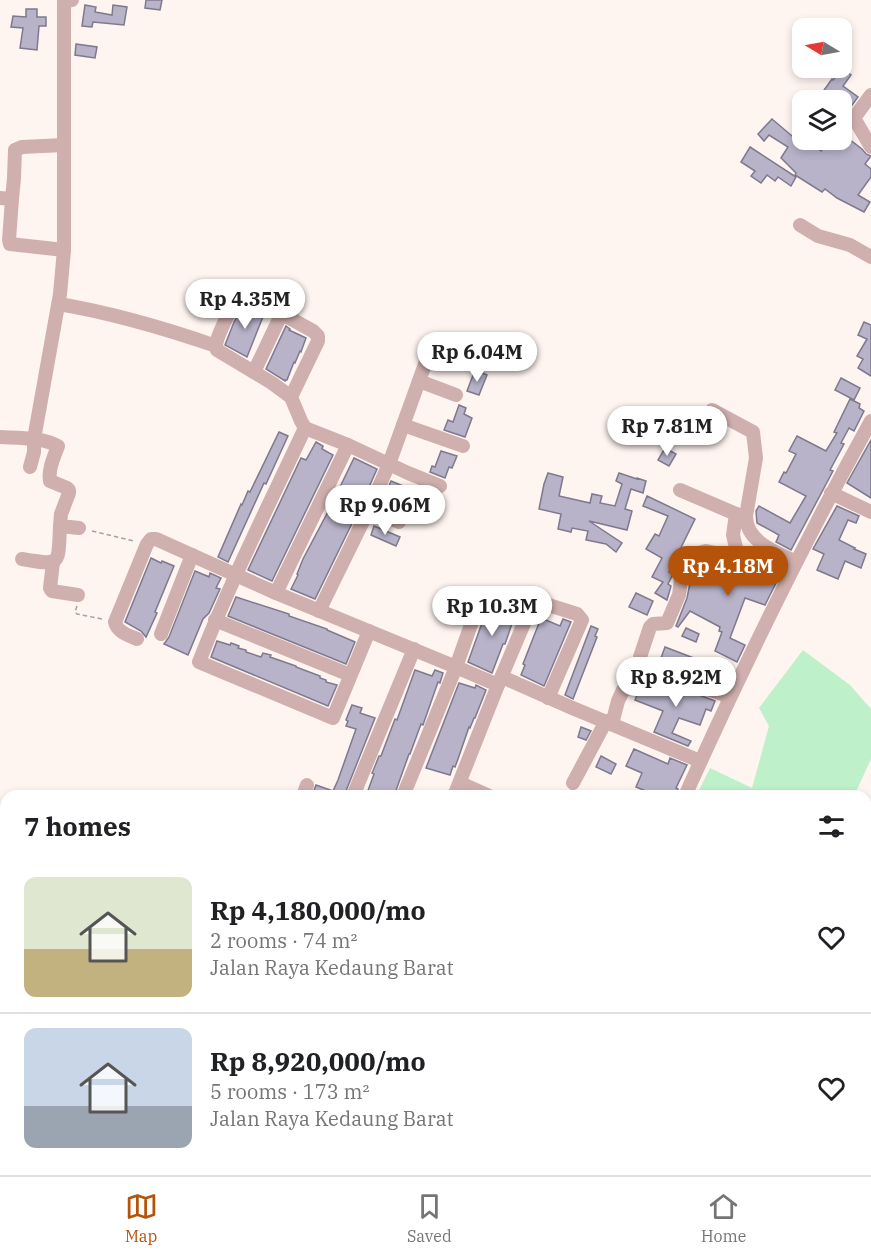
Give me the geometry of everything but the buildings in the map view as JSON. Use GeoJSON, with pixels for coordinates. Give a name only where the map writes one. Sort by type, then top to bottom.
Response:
{"type":"FeatureCollection","features":[{"type":"Feature","properties":{"kind":"street"},"geometry":{"type":"LineString","coordinates":[[30,468],[58,304],[64,250],[64,2],[72,0]]}},
{"type":"Feature","properties":{"kind":"street"},"geometry":{"type":"LineString","coordinates":[[871,95],[854,118],[871,147]]}},
{"type":"Feature","properties":{"kind":"street"},"geometry":{"type":"LineString","coordinates":[[64,145],[22,147],[15,150],[14,178],[6,199],[10,244],[64,250]]}},
{"type":"Feature","properties":{"kind":"street"},"geometry":{"type":"LineString","coordinates":[[800,225],[818,236],[850,245],[871,257]]}},
{"type":"Feature","properties":{"kind":"street"},"geometry":{"type":"LineString","coordinates":[[216,346],[234,302],[241,293],[313,331],[318,338],[291,397]]}},
{"type":"Feature","properties":{"kind":"street"},"geometry":{"type":"LineString","coordinates":[[58,304],[94,310],[145,323],[216,346],[220,352],[291,397],[305,428],[440,486]]}},
{"type":"Feature","properties":{"kind":"street"},"geometry":{"type":"LineString","coordinates":[[254,372],[282,313]]}},
{"type":"Feature","properties":{"kind":"street"},"geometry":{"type":"LineString","coordinates":[[318,610],[389,464],[428,356],[449,349],[485,358]]}},
{"type":"Feature","properties":{"kind":"street"},"geometry":{"type":"LineString","coordinates":[[419,381],[456,395]]}},
{"type":"Feature","properties":{"kind":"street"},"geometry":{"type":"LineString","coordinates":[[573,783],[609,722],[623,690],[638,685],[643,666],[640,657],[650,627],[653,624],[667,623],[679,595],[681,580],[698,554],[706,551],[730,556],[737,552],[732,535],[741,515],[756,458],[753,432],[712,410]]}},
{"type":"Feature","properties":{"kind":"street"},"geometry":{"type":"LineString","coordinates":[[691,790],[700,761],[730,697],[796,562],[871,422]]}},
{"type":"Feature","properties":{"kind":"street"},"geometry":{"type":"LineString","coordinates":[[403,425],[463,446]]}},
{"type":"Feature","properties":{"kind":"street"},"geometry":{"type":"LineString","coordinates":[[305,428],[215,620],[199,662],[333,718],[369,631]]}},
{"type":"Feature","properties":{"kind":"street"},"geometry":{"type":"LineString","coordinates":[[0,437],[54,443],[58,446],[51,464],[49,478],[50,481],[67,488],[69,493],[61,514],[58,554],[53,561],[50,588],[52,591],[78,595]]}},
{"type":"Feature","properties":{"kind":"street"},"geometry":{"type":"LineString","coordinates":[[276,593],[348,445]]}},
{"type":"Feature","properties":{"kind":"street"},"geometry":{"type":"LineString","coordinates":[[680,490],[741,515],[753,537],[796,562]]}},
{"type":"Feature","properties":{"kind":"street"},"geometry":{"type":"LineString","coordinates":[[831,494],[871,512]]}},
{"type":"Feature","properties":{"kind":"street"},"geometry":{"type":"LineString","coordinates":[[369,509],[399,522]]}},
{"type":"Feature","properties":{"kind":"street"},"geometry":{"type":"LineString","coordinates":[[60,526],[79,528]]}},
{"type":"Feature","properties":{"kind":"street"},"geometry":{"type":"LineString","coordinates":[[137,639],[116,627],[115,622],[147,544],[151,539],[156,539],[276,593],[456,667],[548,698],[700,761]]}},
{"type":"Feature","properties":{"kind":"street"},"geometry":{"type":"LineString","coordinates":[[161,634],[192,555]]}},
{"type":"Feature","properties":{"kind":"street"},"geometry":{"type":"LineString","coordinates":[[22,559],[45,563],[53,561]]}},
{"type":"Feature","properties":{"kind":"street"},"geometry":{"type":"LineString","coordinates":[[405,790],[456,667],[479,602]]}},
{"type":"Feature","properties":{"kind":"street"},"geometry":{"type":"LineString","coordinates":[[457,790],[532,606],[542,603],[577,614],[582,620],[548,698]]}},
{"type":"Feature","properties":{"kind":"street"},"geometry":{"type":"LineString","coordinates":[[215,620],[350,675]]}},
{"type":"Feature","properties":{"kind":"street"},"geometry":{"type":"LineString","coordinates":[[355,790],[414,649]]}},
{"type":"Feature","properties":{"kind":"street"},"geometry":{"type":"LineString","coordinates":[[689,682],[730,697]]}},
{"type":"Feature","properties":{"kind":"street"},"geometry":{"type":"LineString","coordinates":[[460,783],[476,790]]}},
{"type":"Feature","properties":{"kind":"path"},"geometry":{"type":"LineString","coordinates":[[79,528],[147,544]]}},
{"type":"Feature","properties":{"kind":"path"},"geometry":{"type":"LineString","coordinates":[[78,595],[75,612],[77,614],[115,622]]}},
{"type":"Feature","properties":{"kind":"green space"},"geometry":{"type":"Polygon","coordinates":[[[803,650],[850,685],[871,709],[871,759],[857,790],[699,790],[710,768],[752,788],[769,726],[759,708],[803,650]]]}}]}
